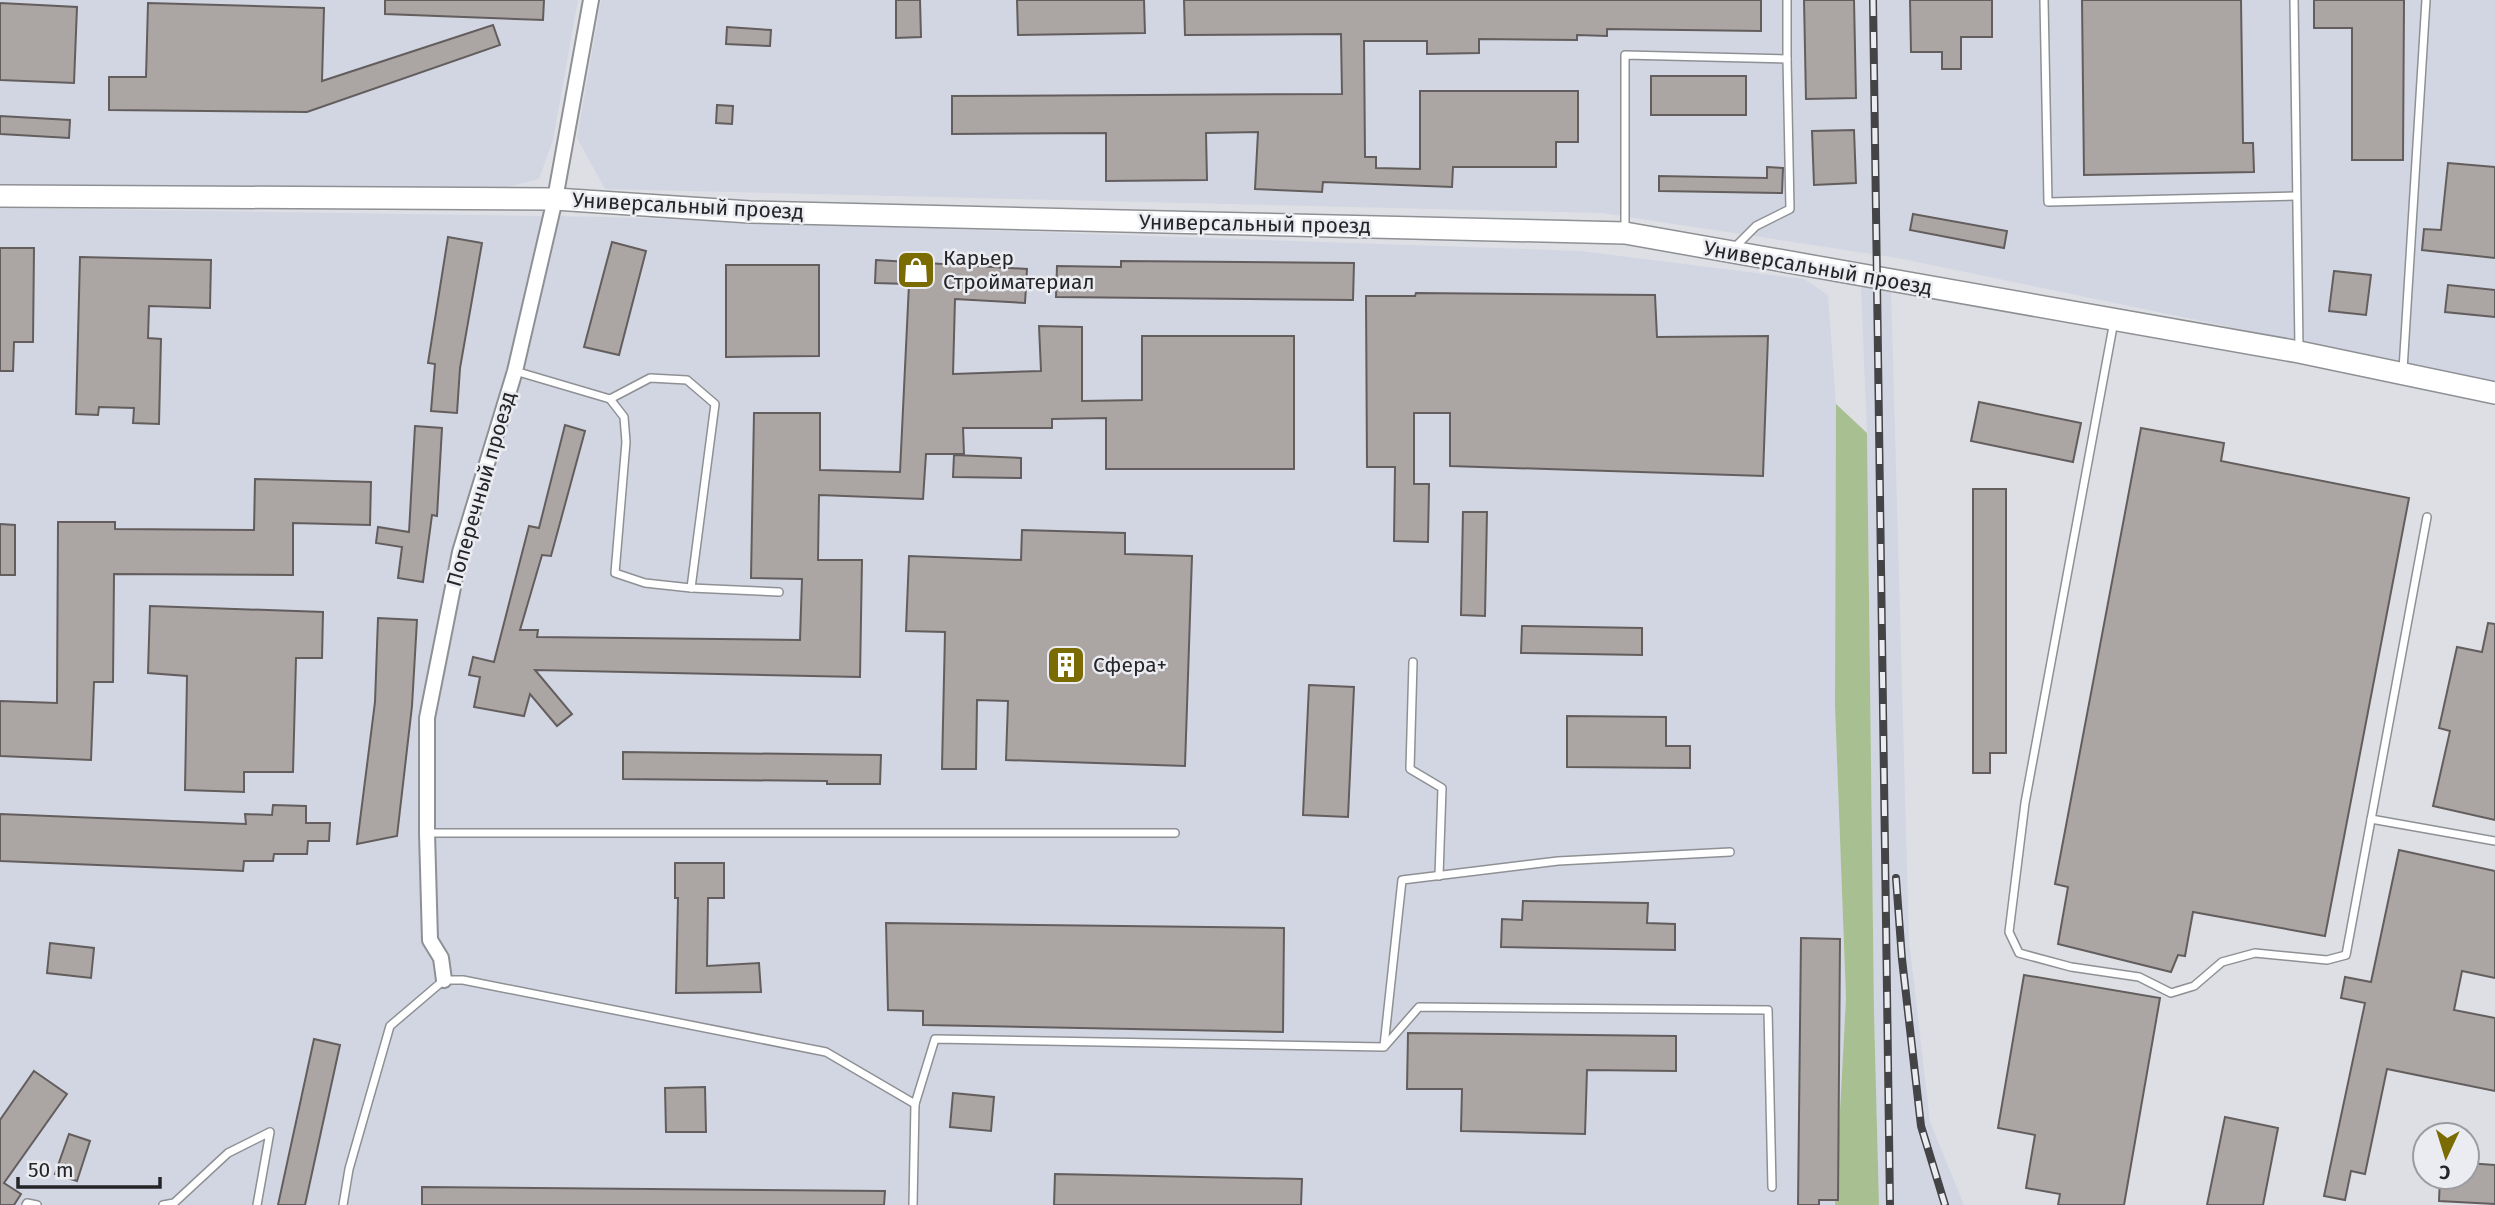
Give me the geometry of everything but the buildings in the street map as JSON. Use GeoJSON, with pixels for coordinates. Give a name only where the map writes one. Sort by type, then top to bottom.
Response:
{"type":"FeatureCollection","features":[{"type":"Feature","properties":{"kind":"street","name":"Поперечный проезд"},"geometry":{"type":"LineString","coordinates":[[444,980],[441,958],[430,940],[427,718],[460,552],[515,371],[555,199],[591,0]]}},
{"type":"Feature","properties":{"kind":"street","name":"Универсальный проезд"},"geometry":{"type":"LineString","coordinates":[[0,196],[555,199],[750,212],[1625,233],[2299,352],[2495,393]]}},
{"type":"Feature","properties":{"kind":"lane"},"geometry":{"type":"LineString","coordinates":[[1730,252],[1756,226],[1790,209],[1787,0]]}},
{"type":"Feature","properties":{"kind":"lane"},"geometry":{"type":"LineString","coordinates":[[2044,0],[2048,202],[2297,196]]}},
{"type":"Feature","properties":{"kind":"lane"},"geometry":{"type":"LineString","coordinates":[[2294,0],[2299,352]]}},
{"type":"Feature","properties":{"kind":"lane"},"geometry":{"type":"LineString","coordinates":[[2403,374],[2426,0]]}},
{"type":"Feature","properties":{"kind":"lane"},"geometry":{"type":"LineString","coordinates":[[1625,233],[1625,55],[1787,59]]}},
{"type":"Feature","properties":{"kind":"lane"},"geometry":{"type":"LineString","coordinates":[[2115,321],[2025,803],[2009,932],[2019,953],[2071,967],[2139,977],[2171,993],[2194,986],[2222,962],[2255,953],[2327,960],[2346,955],[2427,517]]}},
{"type":"Feature","properties":{"kind":"lane"},"geometry":{"type":"LineString","coordinates":[[515,371],[610,399],[624,417],[626,442],[615,573],[645,583],[779,592]]}},
{"type":"Feature","properties":{"kind":"lane"},"geometry":{"type":"LineString","coordinates":[[610,399],[650,378],[674,379],[687,380],[715,404],[691,588]]}},
{"type":"Feature","properties":{"kind":"lane"},"geometry":{"type":"LineString","coordinates":[[1413,662],[1409,769],[1442,788],[1439,876]]}},
{"type":"Feature","properties":{"kind":"lane"},"geometry":{"type":"LineString","coordinates":[[2371,819],[2495,841]]}},
{"type":"Feature","properties":{"kind":"lane"},"geometry":{"type":"LineString","coordinates":[[427,833],[1175,833]]}},
{"type":"Feature","properties":{"kind":"lane"},"geometry":{"type":"LineString","coordinates":[[1384,1047],[1402,880],[1558,861],[1730,852]]}},
{"type":"Feature","properties":{"kind":"lane"},"geometry":{"type":"LineString","coordinates":[[343,1205],[349,1169],[390,1026],[444,980],[463,980],[826,1052],[915,1104]]}},
{"type":"Feature","properties":{"kind":"lane"},"geometry":{"type":"LineString","coordinates":[[914,1205],[915,1104],[936,1039],[1384,1047],[1419,1007],[1769,1010],[1772,1187]]}},
{"type":"Feature","properties":{"kind":"lane"},"geometry":{"type":"LineString","coordinates":[[163,1205],[174,1203],[228,1153],[270,1132],[257,1205]]}},
{"type":"Feature","properties":{"kind":"lane"},"geometry":{"type":"LineString","coordinates":[[26,1205],[37,1205]]}},
{"type":"Feature","properties":{"kind":"shaded area"},"geometry":{"type":"Polygon","coordinates":[[[0,0],[578,0],[553,140],[539,179],[497,190],[0,186],[0,0]]]}},
{"type":"Feature","properties":{"kind":"shaded area"},"geometry":{"type":"Polygon","coordinates":[[[601,0],[2495,0],[2495,382],[1898,258],[1602,213],[605,189],[577,138],[601,0]]]}},
{"type":"Feature","properties":{"kind":"shaded area"},"geometry":{"type":"Polygon","coordinates":[[[0,208],[606,217],[1580,251],[1804,279],[1828,295],[1836,404],[1835,706],[1846,998],[1835,1205],[0,1205],[0,208]]]}},
{"type":"Feature","properties":{"kind":"shaded area"},"geometry":{"type":"Polygon","coordinates":[[[1861,287],[1891,288],[1909,940],[1930,1122],[1964,1205],[1879,1205],[1867,433],[1861,287]]]}},
{"type":"Feature","properties":{"kind":"green space"},"geometry":{"type":"Polygon","coordinates":[[[1836,404],[1867,433],[1879,1205],[1835,1205],[1846,998],[1835,706],[1836,404]]]}},
{"type":"Feature","properties":{"kind":"railway"},"geometry":{"type":"LineString","coordinates":[[1873,0],[1890,1205]]}},
{"type":"Feature","properties":{"kind":"railway"},"geometry":{"type":"LineString","coordinates":[[1896,878],[1902,959],[1921,1126],[1945,1205]]}},
{"type":"Feature","properties":{"kind":"place","name":"Карьер Стройматериал"},"geometry":{"type":"Point","coordinates":[916,270]}},
{"type":"Feature","properties":{"kind":"place","name":"Сфера+"},"geometry":{"type":"Point","coordinates":[1066,665]}}]}
